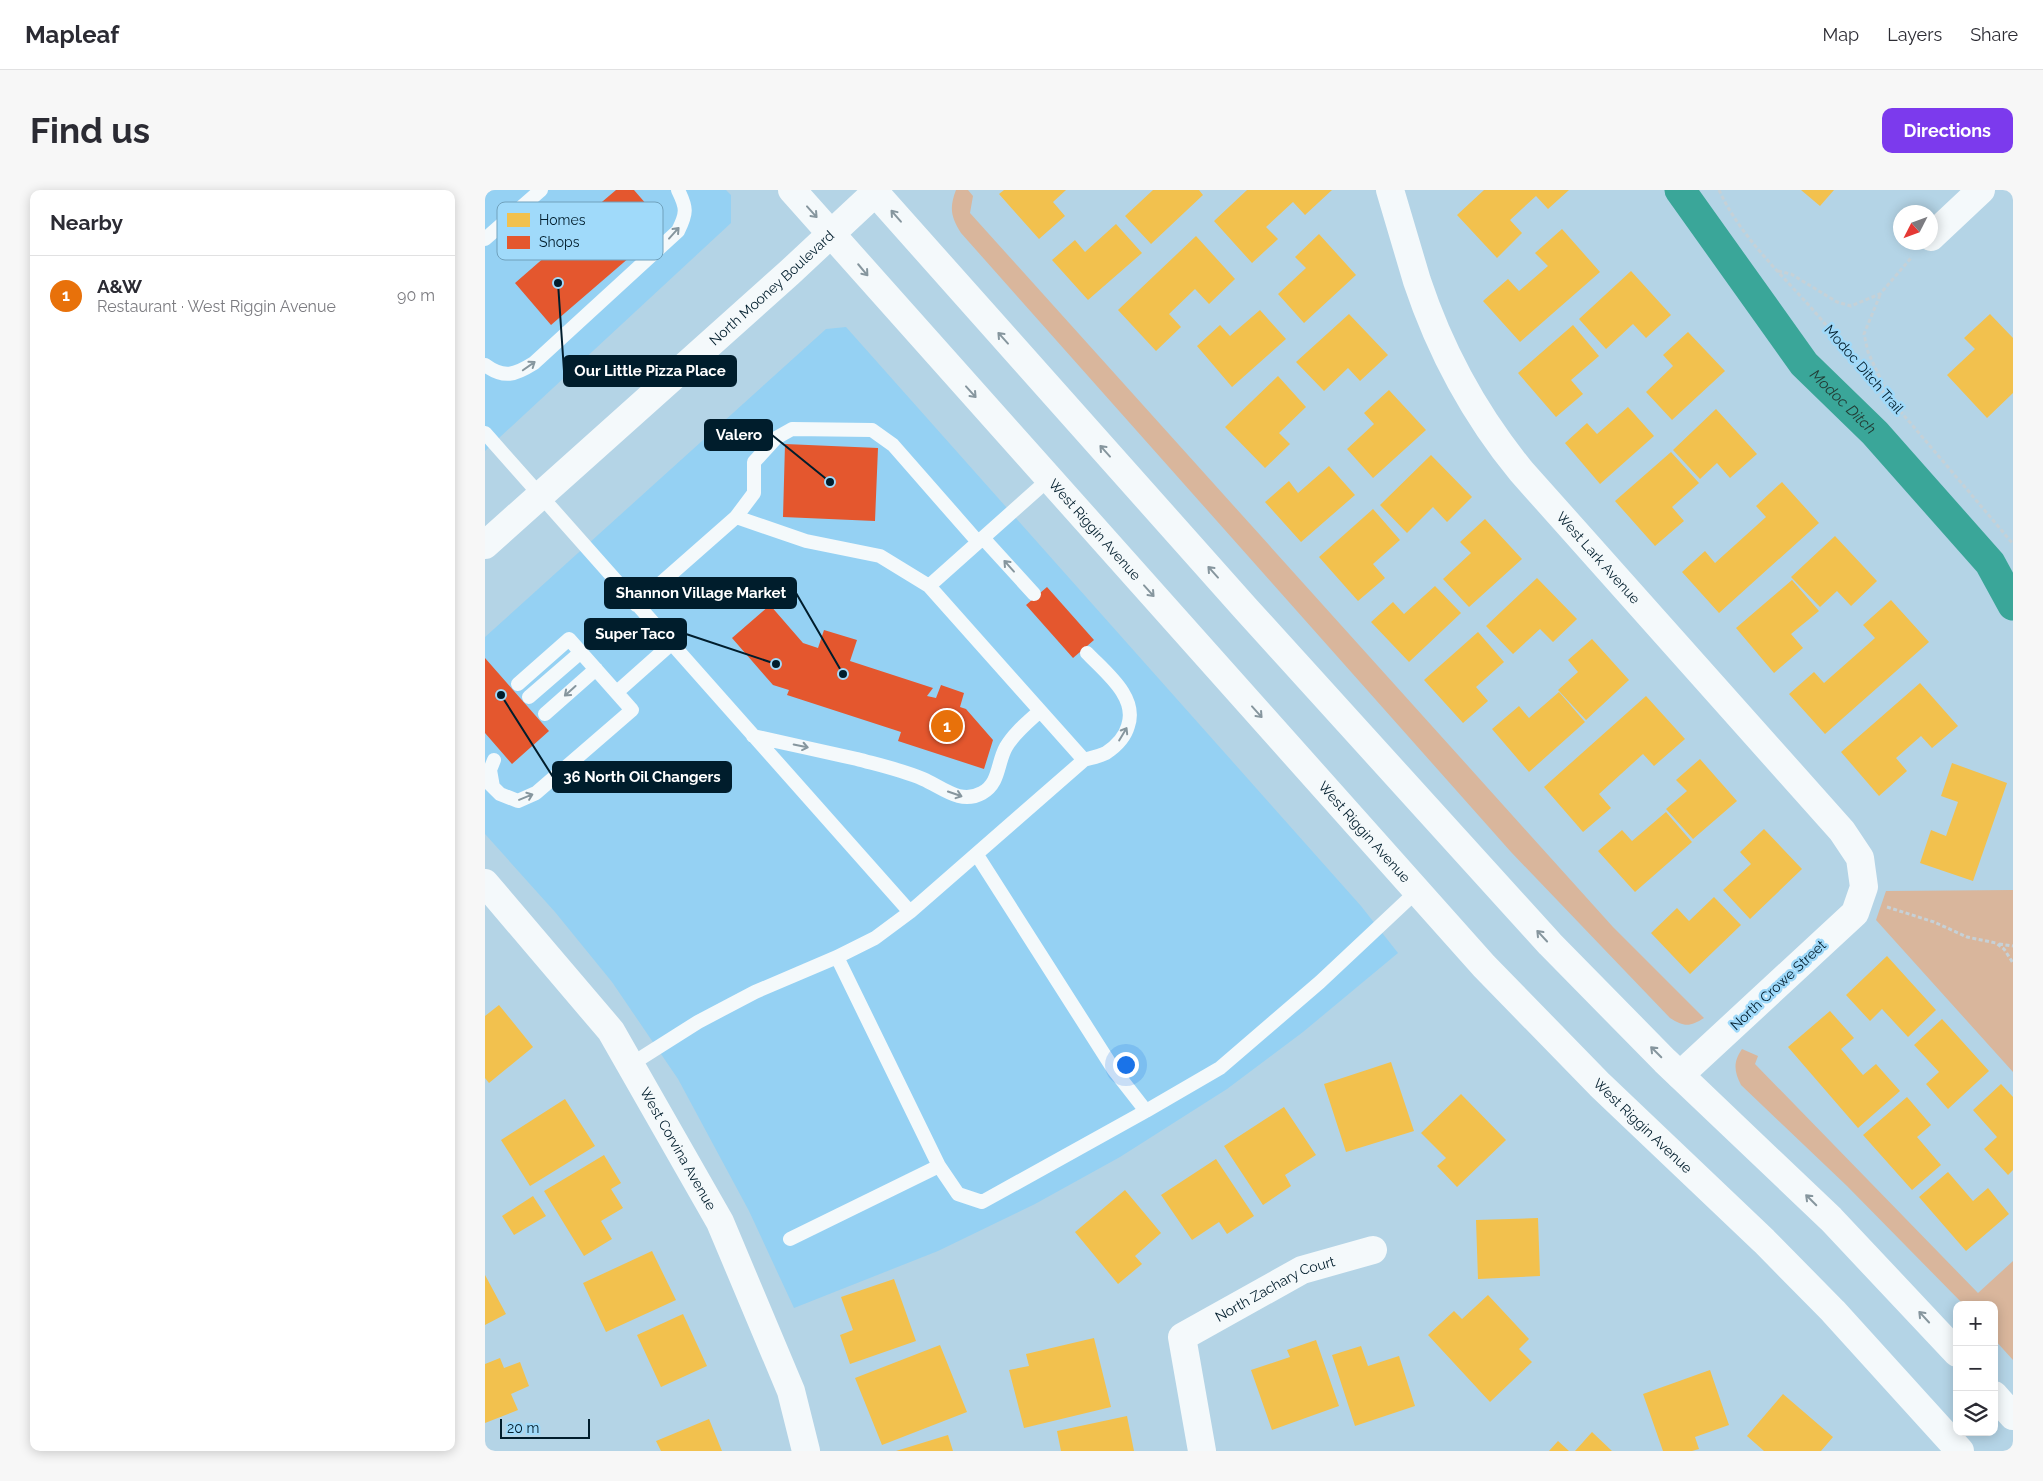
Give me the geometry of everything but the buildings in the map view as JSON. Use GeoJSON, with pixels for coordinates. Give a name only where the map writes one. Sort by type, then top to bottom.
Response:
{"type":"FeatureCollection","features":[{"type":"Feature","properties":{"kind":"main road","name":"West Riggin Avenue"},"geometry":{"type":"LineString","coordinates":[[792,190],[1484,966],[1551,1037],[1764,1241],[1833,1311],[1960,1451]]}},
{"type":"Feature","properties":{"kind":"main road","name":"West Lark Avenue"},"geometry":{"type":"LineString","coordinates":[[1390,190],[1418,283],[1436,330],[1464,387],[1496,440],[1521,471],[1842,831],[1860,858],[1862,892]]}},
{"type":"Feature","properties":{"kind":"main road"},"geometry":{"type":"LineString","coordinates":[[1938,230],[1981,190]]}},
{"type":"Feature","properties":{"kind":"main road","name":"North Mooney Boulevard"},"geometry":{"type":"LineString","coordinates":[[485,545],[831,233],[875,191]]}},
{"type":"Feature","properties":{"kind":"main road"},"geometry":{"type":"LineString","coordinates":[[875,191],[1232,594],[1528,921],[1612,1009],[1837,1225],[1953,1349]]}},
{"type":"Feature","properties":{"kind":"main road","name":"West Corvina Avenue"},"geometry":{"type":"LineString","coordinates":[[485,883],[611,1031],[720,1222],[791,1391],[805,1451]]}},
{"type":"Feature","properties":{"kind":"main road","name":"North Crowe Street"},"geometry":{"type":"LineString","coordinates":[[1680,1075],[1855,913],[1862,892]]}},
{"type":"Feature","properties":{"kind":"main road","name":"North Zachary Court"},"geometry":{"type":"LineString","coordinates":[[1203,1451],[1182,1336],[1302,1270],[1373,1250]]}},
{"type":"Feature","properties":{"kind":"main road"},"geometry":{"type":"LineString","coordinates":[[1998,1399],[2013,1416]]}},
{"type":"Feature","properties":{"kind":"lane"},"geometry":{"type":"LineString","coordinates":[[527,202],[541,190]]}},
{"type":"Feature","properties":{"kind":"lane"},"geometry":{"type":"LineString","coordinates":[[663,245],[678,231],[685,217],[685,204],[678,190]]}},
{"type":"Feature","properties":{"kind":"lane"},"geometry":{"type":"LineString","coordinates":[[485,239],[497,228]]}},
{"type":"Feature","properties":{"kind":"lane"},"geometry":{"type":"LineString","coordinates":[[485,365],[495,372],[508,375],[522,371],[534,363],[646,260]]}},
{"type":"Feature","properties":{"kind":"lane"},"geometry":{"type":"LineString","coordinates":[[636,605],[736,517],[754,493],[754,462],[776,438],[792,429],[872,430],[893,445],[980,540],[1034,594]]}},
{"type":"Feature","properties":{"kind":"lane"},"geometry":{"type":"LineString","coordinates":[[485,433],[911,912]]}},
{"type":"Feature","properties":{"kind":"lane"},"geometry":{"type":"LineString","coordinates":[[929,586],[1049,479]]}},
{"type":"Feature","properties":{"kind":"lane"},"geometry":{"type":"LineString","coordinates":[[736,517],[806,541],[880,556],[929,586],[1084,760]]}},
{"type":"Feature","properties":{"kind":"lane"},"geometry":{"type":"LineString","coordinates":[[494,760],[490,770],[489,783],[500,794],[518,801],[536,793],[633,710],[569,638],[518,684]]}},
{"type":"Feature","properties":{"kind":"lane"},"geometry":{"type":"LineString","coordinates":[[617,692],[671,644]]}},
{"type":"Feature","properties":{"kind":"lane"},"geometry":{"type":"LineString","coordinates":[[529,697],[581,652]]}},
{"type":"Feature","properties":{"kind":"lane"},"geometry":{"type":"LineString","coordinates":[[630,1065],[698,1022],[755,992],[837,957],[875,938],[911,912],[977,856],[1084,760],[1106,753],[1126,732],[1130,720],[1130,707],[1122,692],[1087,653]]}},
{"type":"Feature","properties":{"kind":"lane"},"geometry":{"type":"LineString","coordinates":[[545,714],[596,669]]}},
{"type":"Feature","properties":{"kind":"lane"},"geometry":{"type":"LineString","coordinates":[[753,736],[879,765],[922,779],[955,796],[968,798],[981,793],[991,786],[997,775],[1005,749],[1023,727],[1040,711]]}},
{"type":"Feature","properties":{"kind":"lane"},"geometry":{"type":"LineString","coordinates":[[977,856],[1114,1070],[1146,1111]]}},
{"type":"Feature","properties":{"kind":"lane"},"geometry":{"type":"LineString","coordinates":[[837,957],[939,1166],[958,1194],[982,1202],[1220,1068],[1319,982],[1417,891]]}},
{"type":"Feature","properties":{"kind":"lane"},"geometry":{"type":"LineString","coordinates":[[790,1239],[939,1166]]}},
{"type":"Feature","properties":{"kind":"path","name":"Modoc Ditch Trail"},"geometry":{"type":"LineString","coordinates":[[1719,190],[1746,234],[1889,397],[2013,544]]}},
{"type":"Feature","properties":{"kind":"path"},"geometry":{"type":"LineString","coordinates":[[1889,397],[1868,352],[1864,334],[1880,294],[1918,250]]}},
{"type":"Feature","properties":{"kind":"path"},"geometry":{"type":"LineString","coordinates":[[1778,271],[1791,274],[1837,302],[1851,306],[1880,294]]}},
{"type":"Feature","properties":{"kind":"path"},"geometry":{"type":"LineString","coordinates":[[1862,892],[1967,937],[2013,946]]}},
{"type":"Feature","properties":{"kind":"path"},"geometry":{"type":"LineString","coordinates":[[1996,943],[2004,949],[2013,963]]}},
{"type":"Feature","properties":{"kind":"shaded area"},"geometry":{"type":"Polygon","coordinates":[[[485,190],[726,190],[731,195],[731,223],[485,451],[485,190]]]}},
{"type":"Feature","properties":{"kind":"shaded area"},"geometry":{"type":"Polygon","coordinates":[[[956,190],[968,190],[973,196],[970,213],[1613,927],[1704,1018],[1687,1025],[1670,1018],[1511,852],[961,233],[952,212],[952,202],[956,190]]]}},
{"type":"Feature","properties":{"kind":"shaded area"},"geometry":{"type":"Polygon","coordinates":[[[846,327],[1361,906],[1398,953],[1303,1032],[1227,1089],[1120,1157],[1035,1204],[938,1251],[794,1308],[749,1211],[678,1079],[612,982],[555,912],[485,834],[485,637],[826,329],[846,327]]]}},
{"type":"Feature","properties":{"kind":"shaded area"},"geometry":{"type":"Polygon","coordinates":[[[2013,890],[2013,1072],[1876,920],[1886,891],[2013,890]]]}},
{"type":"Feature","properties":{"kind":"shaded area"},"geometry":{"type":"Polygon","coordinates":[[[1742,1049],[1758,1056],[1755,1064],[1978,1293],[2013,1261],[2013,1360],[1998,1343],[1998,1301],[1960,1301],[1847,1186],[1741,1085],[1735,1067],[1742,1049]]]}},
{"type":"Feature","properties":{"kind":"waterway","name":"Modoc Ditch"},"geometry":{"type":"LineString","coordinates":[[1680,190],[1804,364],[1875,433],[1990,563],[2013,605]]}},
{"type":"Feature","properties":{"kind":"place","name":"Our Little Pizza Place"},"geometry":{"type":"Point","coordinates":[558,283]}},
{"type":"Feature","properties":{"kind":"place","name":"Valero"},"geometry":{"type":"Point","coordinates":[830,482]}},
{"type":"Feature","properties":{"kind":"place","name":"Super Taco"},"geometry":{"type":"Point","coordinates":[776,664]}},
{"type":"Feature","properties":{"kind":"place","name":"Shannon Village Market"},"geometry":{"type":"Point","coordinates":[843,674]}},
{"type":"Feature","properties":{"kind":"place","name":"36 North Oil Changers"},"geometry":{"type":"Point","coordinates":[501,695]}},
{"type":"Feature","properties":{"kind":"place","name":"A&W"},"geometry":{"type":"Point","coordinates":[947,726]}}]}
